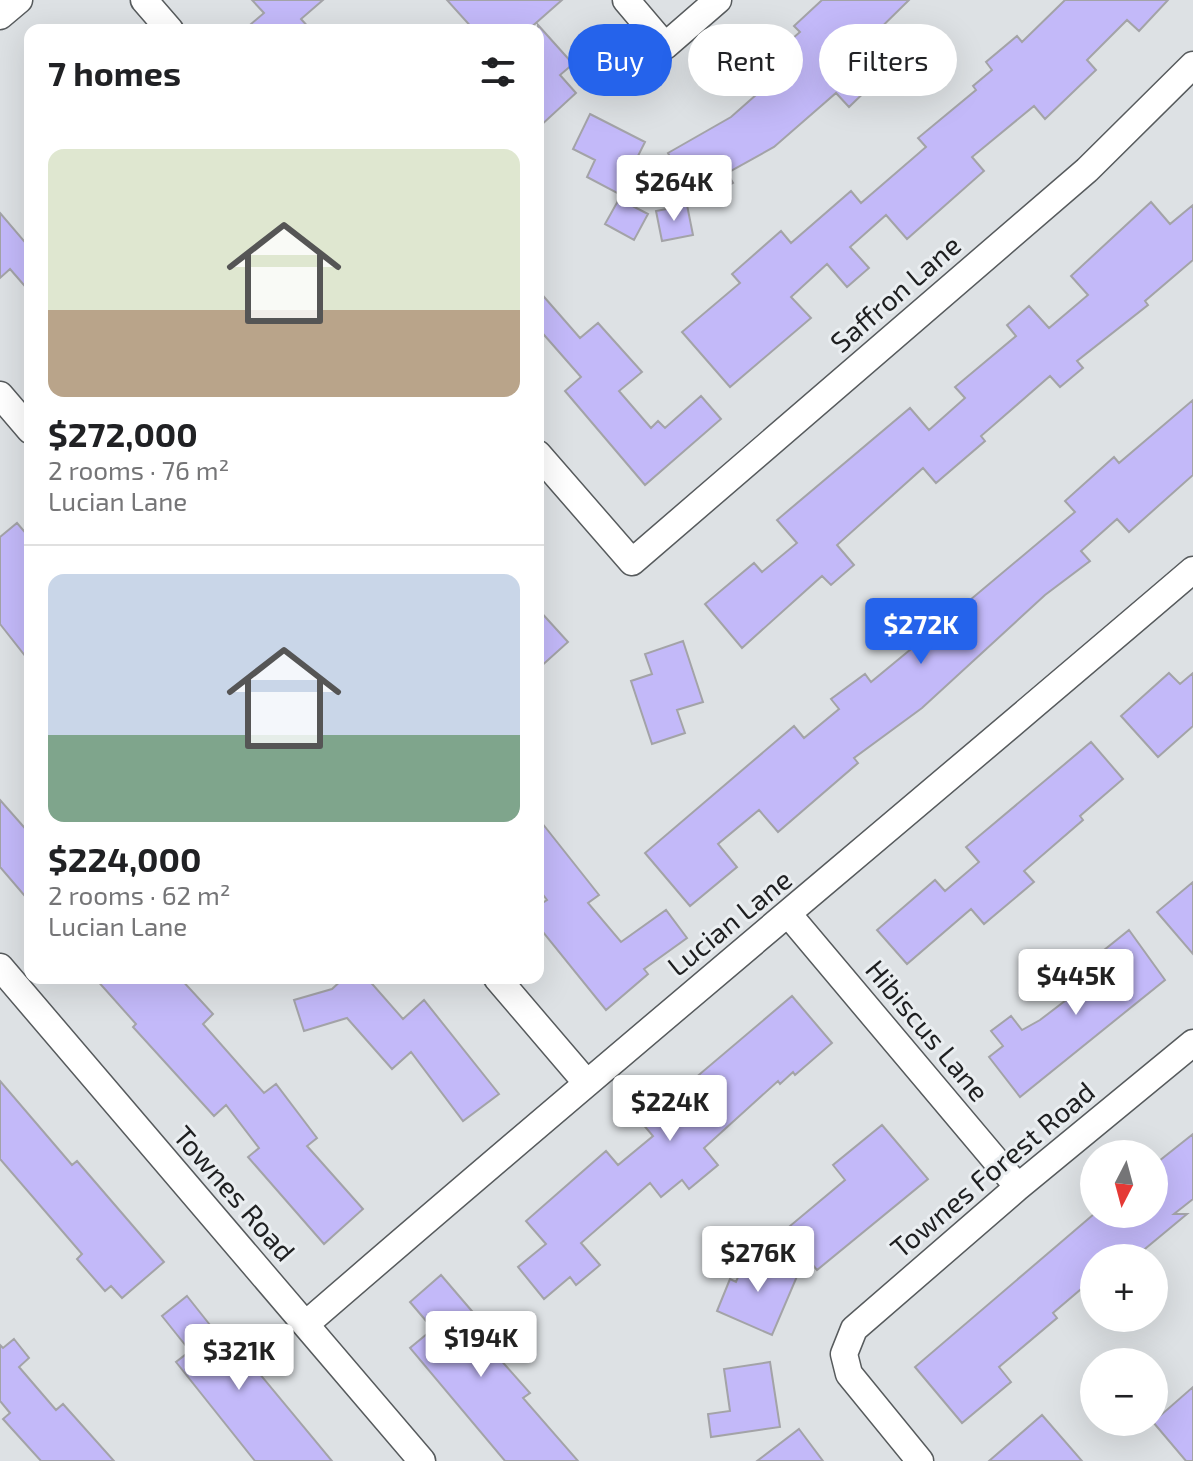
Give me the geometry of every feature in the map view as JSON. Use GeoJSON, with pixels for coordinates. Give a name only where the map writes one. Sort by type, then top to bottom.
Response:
{"type":"FeatureCollection","features":[{"type":"Feature","properties":{"kind":"street"},"geometry":{"type":"LineString","coordinates":[[0,16],[19,0]]}},
{"type":"Feature","properties":{"kind":"street"},"geometry":{"type":"LineString","coordinates":[[144,0],[165,24]]}},
{"type":"Feature","properties":{"kind":"street"},"geometry":{"type":"LineString","coordinates":[[626,0],[665,46],[718,0]]}},
{"type":"Feature","properties":{"kind":"street","name":"Saffron Lane"},"geometry":{"type":"LineString","coordinates":[[544,461],[632,562],[1087,170],[1193,65]]}},
{"type":"Feature","properties":{"kind":"street"},"geometry":{"type":"LineString","coordinates":[[0,395],[24,423]]}},
{"type":"Feature","properties":{"kind":"street","name":"Lucian Lane"},"geometry":{"type":"LineString","coordinates":[[306,1324],[585,1081],[789,915],[1193,570]]}},
{"type":"Feature","properties":{"kind":"street","name":"Hibiscus Lane"},"geometry":{"type":"LineString","coordinates":[[789,915],[1018,1187]]}},
{"type":"Feature","properties":{"kind":"street","name":"Townes Road"},"geometry":{"type":"LineString","coordinates":[[0,967],[422,1461]]}},
{"type":"Feature","properties":{"kind":"street"},"geometry":{"type":"LineString","coordinates":[[502,984],[585,1081]]}},
{"type":"Feature","properties":{"kind":"street","name":"Townes Forest Road"},"geometry":{"type":"LineString","coordinates":[[920,1461],[849,1374],[844,1354],[854,1329],[1018,1187],[1193,1043]]}},
{"type":"Feature","properties":{"kind":"building"},"geometry":{"type":"Polygon","coordinates":[[[252,0],[323,0],[301,19],[306,24],[251,24],[264,13],[252,0]]]}},
{"type":"Feature","properties":{"kind":"building"},"geometry":{"type":"Polygon","coordinates":[[[447,0],[562,0],[535,24],[469,24],[447,0]]]}},
{"type":"Feature","properties":{"kind":"building"},"geometry":{"type":"Polygon","coordinates":[[[822,0],[909,0],[885,24],[819,24],[819,96],[833,96],[774,147],[727,173],[733,183],[697,203],[668,153],[731,117],[755,96],[803,96],[803,24],[796,24],[822,0]]]}},
{"type":"Feature","properties":{"kind":"building"},"geometry":{"type":"Polygon","coordinates":[[[1065,0],[1168,0],[1139,31],[1127,20],[1087,60],[1096,70],[1045,119],[1034,106],[972,157],[984,171],[907,239],[886,215],[850,247],[869,268],[847,287],[827,264],[791,297],[811,318],[730,387],[682,332],[740,283],[732,274],[781,231],[791,243],[851,191],[861,203],[926,147],[918,138],[976,90],[973,86],[992,70],[986,62],[1017,36],[1022,42],[1065,0]]]}},
{"type":"Feature","properties":{"kind":"building"},"geometry":{"type":"Polygon","coordinates":[[[544,32],[568,58],[568,68],[560,75],[568,84],[568,96],[573,96],[544,122],[544,32]]]}},
{"type":"Feature","properties":{"kind":"building"},"geometry":{"type":"Polygon","coordinates":[[[839,96],[860,96],[849,107],[839,96]]]}},
{"type":"Feature","properties":{"kind":"building"},"geometry":{"type":"Polygon","coordinates":[[[590,114],[645,142],[619,194],[587,177],[595,160],[573,149],[590,114]]]}},
{"type":"Feature","properties":{"kind":"building"},"geometry":{"type":"Polygon","coordinates":[[[619,199],[648,214],[634,240],[605,224],[619,199]]]}},
{"type":"Feature","properties":{"kind":"building"},"geometry":{"type":"Polygon","coordinates":[[[1151,202],[1170,224],[1193,205],[1193,260],[1145,301],[1148,305],[1077,361],[1083,368],[1060,387],[1050,376],[981,436],[985,441],[936,483],[923,468],[837,545],[854,565],[831,585],[822,576],[742,648],[705,604],[754,563],[762,572],[797,543],[777,520],[910,408],[929,430],[965,398],[955,387],[1016,336],[1007,325],[1029,306],[1049,328],[1088,295],[1071,276],[1151,202]]]}},
{"type":"Feature","properties":{"kind":"building"},"geometry":{"type":"Polygon","coordinates":[[[687,205],[693,235],[662,241],[656,211],[687,205]]]}},
{"type":"Feature","properties":{"kind":"building"},"geometry":{"type":"Polygon","coordinates":[[[0,213],[24,241],[24,285],[10,269],[0,278],[0,213]]]}},
{"type":"Feature","properties":{"kind":"building"},"geometry":{"type":"Polygon","coordinates":[[[544,297],[580,338],[598,323],[642,372],[619,391],[651,428],[658,421],[665,428],[701,396],[721,419],[645,485],[565,391],[581,377],[544,335],[544,297]]]}},
{"type":"Feature","properties":{"kind":"building"},"geometry":{"type":"Polygon","coordinates":[[[1193,400],[1193,475],[1129,532],[1117,519],[1081,551],[1090,561],[1045,595],[922,708],[854,758],[858,763],[778,832],[759,810],[718,844],[737,867],[690,906],[645,853],[794,726],[804,738],[839,709],[831,699],[865,674],[871,682],[945,621],[1075,512],[1065,501],[1114,457],[1119,463],[1193,400]]]}},
{"type":"Feature","properties":{"kind":"building"},"geometry":{"type":"Polygon","coordinates":[[[17,523],[24,531],[24,654],[0,624],[0,537],[17,523]]]}},
{"type":"Feature","properties":{"kind":"building"},"geometry":{"type":"Polygon","coordinates":[[[544,616],[568,642],[544,664],[544,616]]]}},
{"type":"Feature","properties":{"kind":"building"},"geometry":{"type":"Polygon","coordinates":[[[683,641],[703,702],[677,710],[685,733],[652,744],[631,681],[652,674],[645,654],[683,641]]]}},
{"type":"Feature","properties":{"kind":"building"},"geometry":{"type":"Polygon","coordinates":[[[1169,673],[1180,684],[1193,673],[1193,726],[1158,757],[1121,716],[1169,673]]]}},
{"type":"Feature","properties":{"kind":"building"},"geometry":{"type":"Polygon","coordinates":[[[1091,742],[1123,779],[1080,816],[1083,820],[1024,871],[1034,882],[984,924],[971,909],[907,964],[877,930],[935,880],[945,891],[979,862],[966,847],[1091,742]]]}},
{"type":"Feature","properties":{"kind":"building"},"geometry":{"type":"Polygon","coordinates":[[[0,800],[24,827],[24,895],[0,867],[0,800]]]}},
{"type":"Feature","properties":{"kind":"building"},"geometry":{"type":"Polygon","coordinates":[[[544,826],[599,895],[588,903],[621,942],[666,910],[687,938],[644,969],[648,974],[606,1010],[544,933],[544,902],[547,900],[544,896],[544,826]]]}},
{"type":"Feature","properties":{"kind":"building"},"geometry":{"type":"Polygon","coordinates":[[[1193,882],[1193,954],[1157,912],[1193,882]]]}},
{"type":"Feature","properties":{"kind":"building"},"geometry":{"type":"Polygon","coordinates":[[[1129,930],[1165,980],[1020,1097],[989,1057],[1003,1046],[991,1031],[1011,1016],[1022,1030],[1040,1020],[1108,968],[1098,955],[1129,930]]]}},
{"type":"Feature","properties":{"kind":"building"},"geometry":{"type":"Polygon","coordinates":[[[100,984],[186,984],[213,1014],[203,1024],[264,1093],[276,1084],[317,1138],[307,1146],[363,1209],[324,1244],[248,1157],[259,1148],[226,1105],[214,1116],[133,1027],[136,1024],[100,984]]]}},
{"type":"Feature","properties":{"kind":"building"},"geometry":{"type":"Polygon","coordinates":[[[337,984],[372,984],[403,1019],[424,1000],[499,1094],[463,1121],[411,1052],[392,1069],[347,1018],[304,1031],[294,1000],[332,989],[337,984]]]}},
{"type":"Feature","properties":{"kind":"building"},"geometry":{"type":"Polygon","coordinates":[[[792,996],[832,1043],[795,1075],[793,1072],[780,1084],[778,1081],[704,1148],[718,1165],[689,1189],[682,1180],[661,1197],[650,1183],[581,1243],[600,1265],[576,1285],[570,1277],[544,1299],[518,1267],[546,1244],[526,1221],[606,1151],[618,1165],[653,1136],[642,1123],[792,996]]]}},
{"type":"Feature","properties":{"kind":"building"},"geometry":{"type":"Polygon","coordinates":[[[0,1081],[72,1165],[77,1161],[164,1262],[122,1298],[111,1286],[105,1291],[77,1259],[82,1254],[0,1159],[0,1081]]]}},
{"type":"Feature","properties":{"kind":"building"},"geometry":{"type":"Polygon","coordinates":[[[882,1125],[928,1179],[817,1270],[784,1231],[845,1180],[833,1165],[882,1125]]]}},
{"type":"Feature","properties":{"kind":"building"},"geometry":{"type":"Polygon","coordinates":[[[1193,1134],[1193,1199],[1174,1214],[1187,1214],[1151,1244],[1080,1244],[1080,1290],[1053,1313],[1057,1318],[999,1367],[1011,1382],[962,1423],[915,1367],[1080,1226],[1168,1228],[1168,1154],[1193,1134]]]}},
{"type":"Feature","properties":{"kind":"building"},"geometry":{"type":"Polygon","coordinates":[[[748,1253],[798,1274],[772,1335],[717,1311],[730,1279],[736,1282],[748,1253]]]}},
{"type":"Feature","properties":{"kind":"building"},"geometry":{"type":"Polygon","coordinates":[[[441,1275],[483,1324],[475,1331],[530,1393],[523,1398],[578,1461],[505,1461],[410,1348],[433,1329],[410,1302],[441,1275]]]}},
{"type":"Feature","properties":{"kind":"building"},"geometry":{"type":"Polygon","coordinates":[[[187,1296],[214,1330],[220,1326],[332,1461],[255,1461],[176,1362],[190,1351],[162,1316],[187,1296]]]}},
{"type":"Feature","properties":{"kind":"building"},"geometry":{"type":"Polygon","coordinates":[[[14,1339],[29,1358],[19,1367],[56,1410],[63,1404],[114,1461],[41,1461],[3,1419],[10,1413],[0,1401],[0,1345],[3,1348],[14,1339]]]}},
{"type":"Feature","properties":{"kind":"building"},"geometry":{"type":"Polygon","coordinates":[[[770,1362],[780,1427],[711,1437],[708,1414],[730,1411],[724,1369],[770,1362]]]}},
{"type":"Feature","properties":{"kind":"building"},"geometry":{"type":"Polygon","coordinates":[[[1193,1387],[1193,1461],[1186,1461],[1165,1436],[1168,1436],[1168,1409],[1193,1387]]]}},
{"type":"Feature","properties":{"kind":"building"},"geometry":{"type":"Polygon","coordinates":[[[1042,1415],[1082,1461],[989,1461],[1042,1415]]]}},
{"type":"Feature","properties":{"kind":"building"},"geometry":{"type":"Polygon","coordinates":[[[799,1429],[823,1461],[757,1461],[799,1429]]]}}]}
